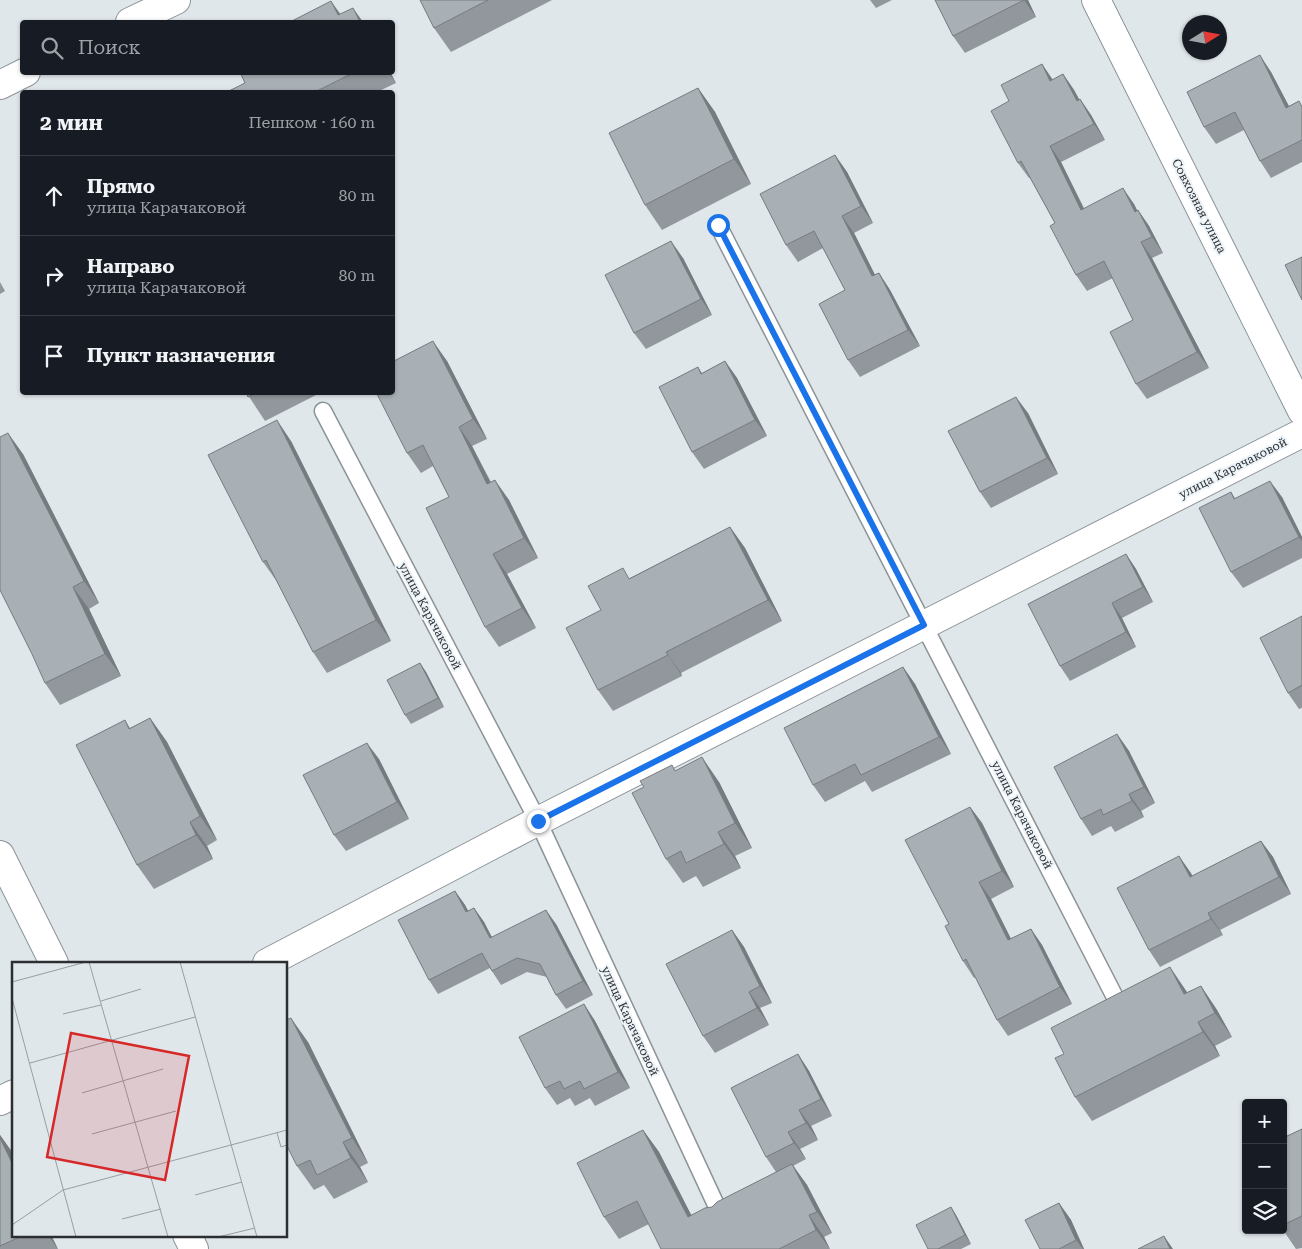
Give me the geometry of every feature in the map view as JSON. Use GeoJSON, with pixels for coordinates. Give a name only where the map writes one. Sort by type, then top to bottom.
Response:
{"type":"FeatureCollection","features":[{"type":"Feature","properties":{"kind":"street"},"geometry":{"type":"LineString","coordinates":[[134,20],[176,0]]}},
{"type":"Feature","properties":{"kind":"street","name":"Совхозная улица"},"geometry":{"type":"LineString","coordinates":[[1096,0],[1302,411]]}},
{"type":"Feature","properties":{"kind":"street"},"geometry":{"type":"LineString","coordinates":[[0,85],[20,75]]}},
{"type":"Feature","properties":{"kind":"street","name":"улица Карачаковой"},"geometry":{"type":"LineString","coordinates":[[268,962],[538,821],[1302,433]]}},
{"type":"Feature","properties":{"kind":"street"},"geometry":{"type":"LineString","coordinates":[[0,855],[54,962]]}},
{"type":"Feature","properties":{"kind":"street"},"geometry":{"type":"LineString","coordinates":[[0,1101],[12,1095]]}},
{"type":"Feature","properties":{"kind":"street"},"geometry":{"type":"LineString","coordinates":[[188,1236],[194,1249]]}},
{"type":"Feature","properties":{"kind":"lane","name":"улица Карачаковой"},"geometry":{"type":"LineString","coordinates":[[718,225],[1119,1005]]}},
{"type":"Feature","properties":{"kind":"lane","name":"улица Карачаковой"},"geometry":{"type":"LineString","coordinates":[[323,411],[538,821],[723,1220]]}},
{"type":"Feature","properties":{"kind":"building"},"geometry":{"type":"Polygon","coordinates":[[[420,0],[488,0],[434,28],[420,0]]]}},
{"type":"Feature","properties":{"kind":"building"},"geometry":{"type":"Polygon","coordinates":[[[935,0],[1024,0],[953,36],[935,0]]]}},
{"type":"Feature","properties":{"kind":"building"},"geometry":{"type":"Polygon","coordinates":[[[331,1],[338,15],[353,8],[359,20],[294,20],[331,1]]]}},
{"type":"Feature","properties":{"kind":"building"},"geometry":{"type":"Polygon","coordinates":[[[1260,55],[1286,108],[1299,101],[1302,107],[1302,140],[1260,161],[1235,112],[1204,127],[1187,92],[1260,55]]]}},
{"type":"Feature","properties":{"kind":"building"},"geometry":{"type":"Polygon","coordinates":[[[1042,64],[1050,81],[1063,74],[1077,101],[1080,99],[1094,124],[1050,146],[1081,210],[1123,188],[1135,212],[1138,210],[1152,237],[1141,242],[1197,352],[1136,384],[1110,332],[1133,320],[1104,261],[1076,275],[1050,226],[1055,223],[1021,161],[1018,163],[991,111],[1009,101],[1001,85],[1042,64]]]}},
{"type":"Feature","properties":{"kind":"building"},"geometry":{"type":"Polygon","coordinates":[[[241,75],[349,75],[319,90],[231,90],[245,83],[241,75]]]}},
{"type":"Feature","properties":{"kind":"building"},"geometry":{"type":"Polygon","coordinates":[[[698,88],[734,159],[645,205],[609,133],[698,88]]]}},
{"type":"Feature","properties":{"kind":"building"},"geometry":{"type":"Polygon","coordinates":[[[835,155],[861,206],[842,216],[872,276],[879,273],[908,330],[848,360],[819,304],[845,290],[814,231],[786,245],[760,194],[835,155]]]}},
{"type":"Feature","properties":{"kind":"building"},"geometry":{"type":"Polygon","coordinates":[[[671,241],[701,299],[634,333],[605,275],[671,241]]]}},
{"type":"Feature","properties":{"kind":"building"},"geometry":{"type":"Polygon","coordinates":[[[1302,257],[1302,300],[1285,265],[1302,257]]]}},
{"type":"Feature","properties":{"kind":"building"},"geometry":{"type":"Polygon","coordinates":[[[433,341],[473,419],[459,427],[487,484],[495,480],[524,538],[493,554],[522,608],[485,627],[426,508],[449,497],[423,445],[407,453],[378,395],[395,395],[395,360],[433,341]]]}},
{"type":"Feature","properties":{"kind":"building"},"geometry":{"type":"Polygon","coordinates":[[[725,361],[755,420],[692,452],[659,387],[698,367],[701,374],[725,361]]]}},
{"type":"Feature","properties":{"kind":"building"},"geometry":{"type":"Polygon","coordinates":[[[1016,397],[1047,458],[980,492],[948,431],[1016,397]]]}},
{"type":"Feature","properties":{"kind":"building"},"geometry":{"type":"Polygon","coordinates":[[[277,420],[376,620],[313,652],[266,560],[263,562],[208,455],[277,420]]]}},
{"type":"Feature","properties":{"kind":"building"},"geometry":{"type":"Polygon","coordinates":[[[8,433],[84,581],[73,587],[105,654],[45,683],[0,590],[0,437],[8,433]]]}},
{"type":"Feature","properties":{"kind":"building"},"geometry":{"type":"Polygon","coordinates":[[[1270,481],[1299,537],[1231,572],[1199,508],[1231,492],[1234,499],[1270,481]]]}},
{"type":"Feature","properties":{"kind":"building"},"geometry":{"type":"Polygon","coordinates":[[[730,527],[768,600],[666,652],[668,655],[598,690],[566,628],[601,610],[588,586],[623,568],[629,579],[730,527]]]}},
{"type":"Feature","properties":{"kind":"building"},"geometry":{"type":"Polygon","coordinates":[[[1126,554],[1143,587],[1112,603],[1126,632],[1060,666],[1028,604],[1126,554]]]}},
{"type":"Feature","properties":{"kind":"building"},"geometry":{"type":"Polygon","coordinates":[[[1302,616],[1302,685],[1288,693],[1260,638],[1302,616]]]}},
{"type":"Feature","properties":{"kind":"building"},"geometry":{"type":"Polygon","coordinates":[[[420,663],[438,698],[405,715],[387,680],[420,663]]]}},
{"type":"Feature","properties":{"kind":"building"},"geometry":{"type":"Polygon","coordinates":[[[903,667],[939,737],[861,775],[855,764],[813,785],[784,728],[903,667]]]}},
{"type":"Feature","properties":{"kind":"building"},"geometry":{"type":"Polygon","coordinates":[[[150,718],[200,816],[190,822],[196,835],[137,865],[76,745],[125,720],[129,729],[150,718]]]}},
{"type":"Feature","properties":{"kind":"building"},"geometry":{"type":"Polygon","coordinates":[[[1117,734],[1144,787],[1129,794],[1132,801],[1103,815],[1101,809],[1081,819],[1054,767],[1117,734]]]}},
{"type":"Feature","properties":{"kind":"building"},"geometry":{"type":"Polygon","coordinates":[[[367,743],[397,802],[334,835],[303,775],[367,743]]]}},
{"type":"Feature","properties":{"kind":"building"},"geometry":{"type":"Polygon","coordinates":[[[702,757],[735,823],[718,832],[724,844],[686,863],[681,851],[666,859],[632,793],[644,787],[640,781],[672,765],[675,771],[702,757]]]}},
{"type":"Feature","properties":{"kind":"building"},"geometry":{"type":"Polygon","coordinates":[[[970,807],[1002,871],[979,882],[1008,940],[1031,929],[1060,987],[997,1020],[966,959],[963,961],[945,926],[949,924],[905,840],[970,807]]]}},
{"type":"Feature","properties":{"kind":"building"},"geometry":{"type":"Polygon","coordinates":[[[1261,841],[1279,877],[1208,913],[1211,919],[1149,950],[1117,888],[1179,856],[1190,877],[1261,841]]]}},
{"type":"Feature","properties":{"kind":"building"},"geometry":{"type":"Polygon","coordinates":[[[455,891],[466,912],[474,908],[490,938],[546,910],[583,981],[556,995],[540,964],[517,958],[492,971],[482,953],[429,980],[398,920],[455,891]]]}},
{"type":"Feature","properties":{"kind":"building"},"geometry":{"type":"Polygon","coordinates":[[[732,930],[760,986],[749,992],[757,1008],[703,1036],[666,964],[732,930]]]}},
{"type":"Feature","properties":{"kind":"building"},"geometry":{"type":"Polygon","coordinates":[[[1170,967],[1184,994],[1201,986],[1215,1013],[1198,1022],[1203,1032],[1075,1097],[1055,1058],[1064,1054],[1051,1028],[1170,967]]]}},
{"type":"Feature","properties":{"kind":"building"},"geometry":{"type":"Polygon","coordinates":[[[584,1004],[618,1072],[584,1089],[580,1081],[564,1089],[560,1081],[545,1088],[519,1037],[584,1004]]]}},
{"type":"Feature","properties":{"kind":"building"},"geometry":{"type":"Polygon","coordinates":[[[291,1018],[352,1138],[343,1142],[351,1158],[317,1175],[310,1160],[297,1166],[288,1148],[288,1019],[291,1018]]]}},
{"type":"Feature","properties":{"kind":"building"},"geometry":{"type":"Polygon","coordinates":[[[798,1054],[821,1099],[799,1110],[806,1123],[788,1132],[794,1143],[766,1157],[731,1088],[798,1054]]]}},
{"type":"Feature","properties":{"kind":"building"},"geometry":{"type":"Polygon","coordinates":[[[1302,1129],[1302,1216],[1287,1223],[1287,1144],[1287,1136],[1302,1129]]]}},
{"type":"Feature","properties":{"kind":"building"},"geometry":{"type":"Polygon","coordinates":[[[643,1130],[688,1217],[705,1208],[712,1207],[717,1202],[792,1164],[817,1212],[809,1215],[816,1230],[779,1249],[661,1249],[637,1201],[604,1217],[577,1163],[643,1130]]]}},
{"type":"Feature","properties":{"kind":"building"},"geometry":{"type":"Polygon","coordinates":[[[0,1138],[12,1163],[12,1236],[22,1236],[0,1246],[0,1138]]]}},
{"type":"Feature","properties":{"kind":"building"},"geometry":{"type":"Polygon","coordinates":[[[1059,1203],[1076,1240],[1059,1249],[1040,1249],[1025,1220],[1059,1203]]]}},
{"type":"Feature","properties":{"kind":"building"},"geometry":{"type":"Polygon","coordinates":[[[951,1207],[965,1235],[938,1249],[928,1249],[916,1225],[951,1207]]]}},
{"type":"Feature","properties":{"kind":"building"},"geometry":{"type":"Polygon","coordinates":[[[1164,1236],[1170,1249],[1138,1249],[1164,1236]]]}},
{"type":"Feature","properties":{"kind":"route"},"geometry":{"type":"LineString","coordinates":[[538,821],[924,625],[718,225]]}}]}
